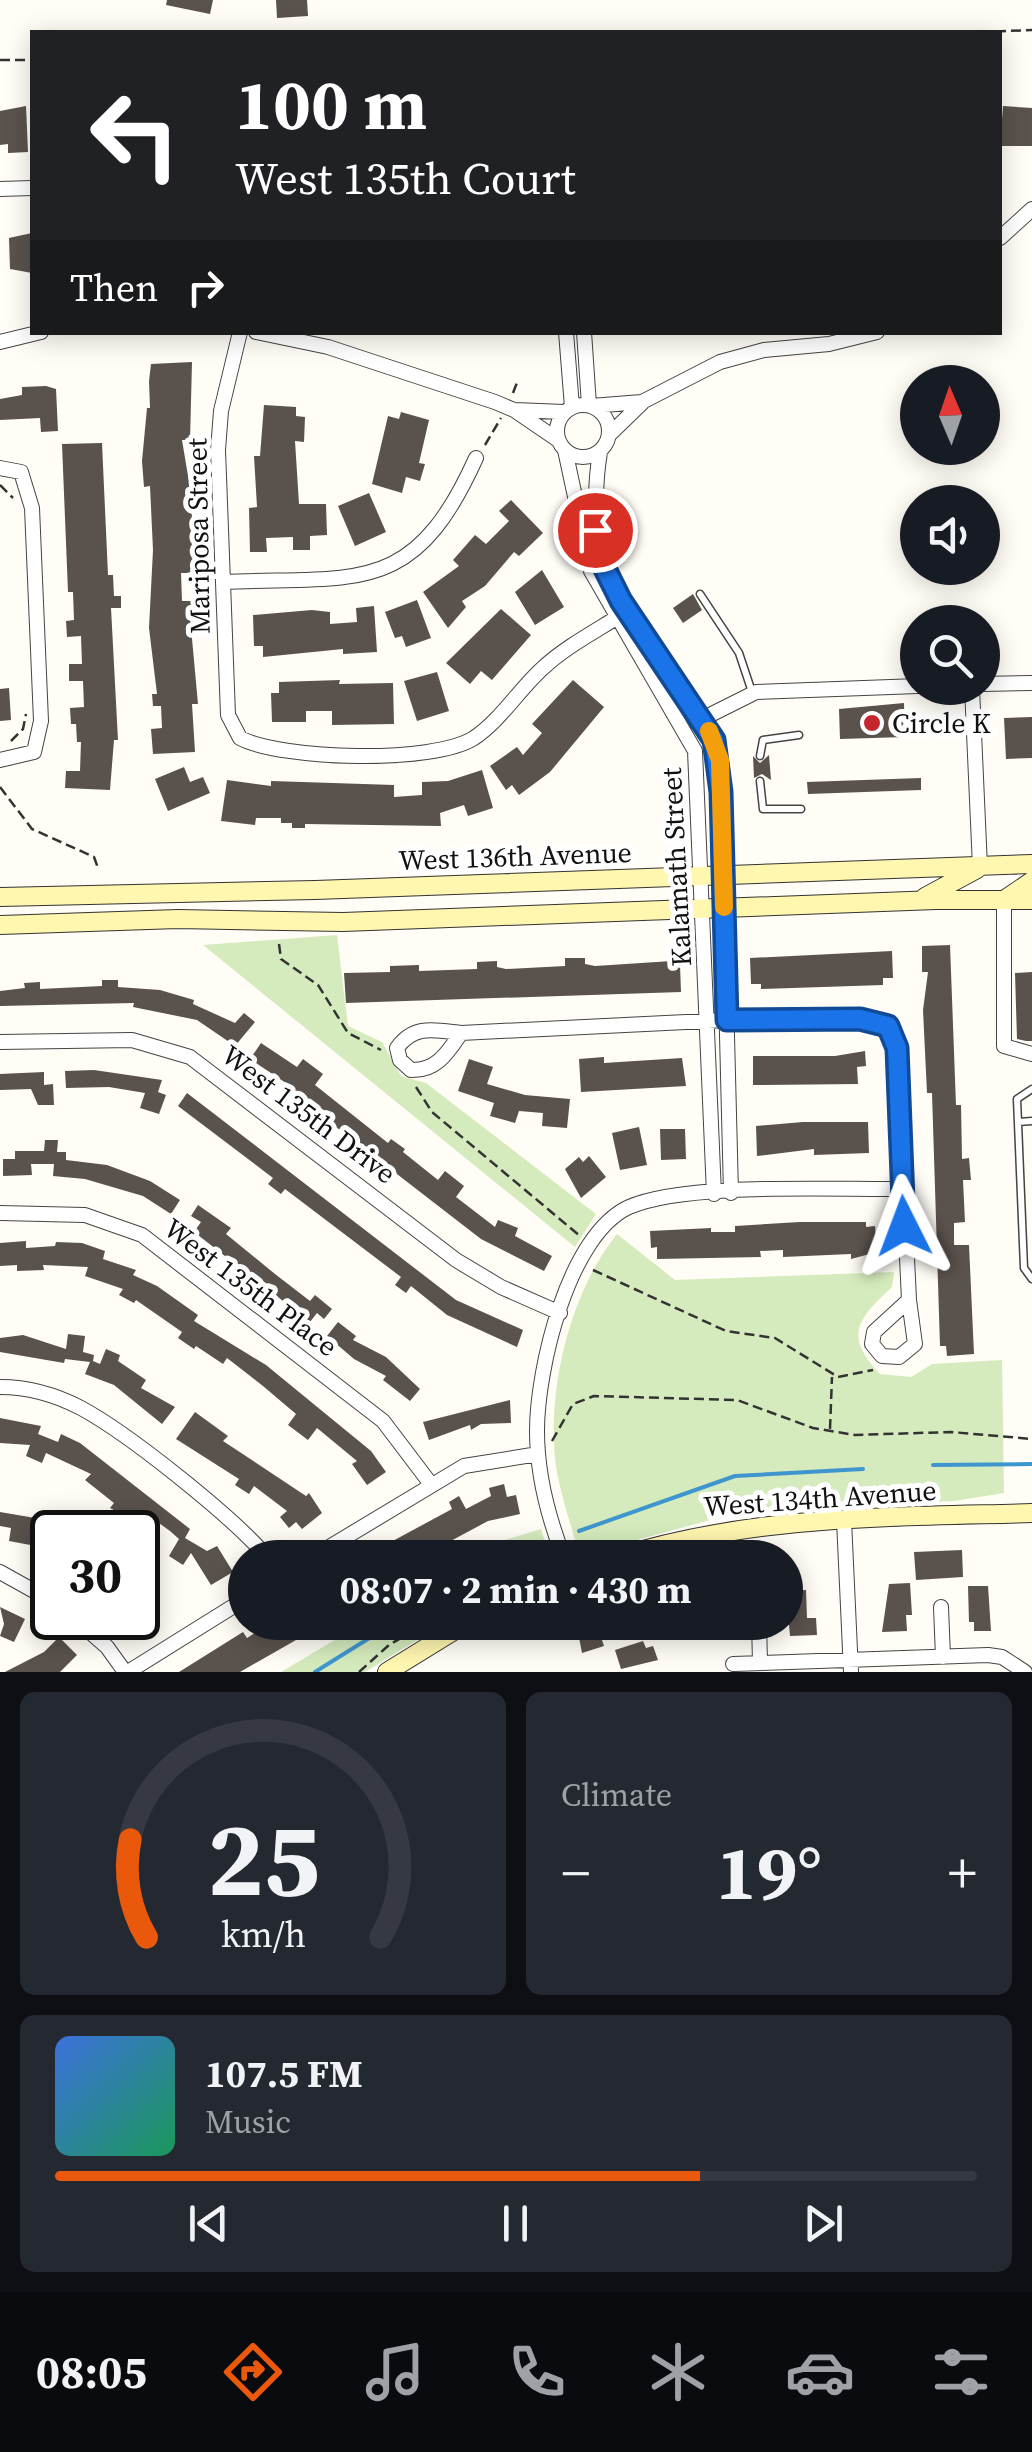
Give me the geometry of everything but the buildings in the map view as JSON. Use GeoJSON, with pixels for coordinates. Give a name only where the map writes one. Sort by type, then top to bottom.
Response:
{"type":"FeatureCollection","features":[{"type":"Feature","properties":{"kind":"main road","name":"West 136th Avenue"},"geometry":{"type":"LineString","coordinates":[[0,897],[1032,864]]}},
{"type":"Feature","properties":{"kind":"main road"},"geometry":{"type":"LineString","coordinates":[[920,900],[980,867]]}},
{"type":"Feature","properties":{"kind":"main road"},"geometry":{"type":"LineString","coordinates":[[1004,900],[1032,881]]}},
{"type":"Feature","properties":{"kind":"main road"},"geometry":{"type":"LineString","coordinates":[[0,925],[178,919],[343,922],[920,900],[1032,900]]}},
{"type":"Feature","properties":{"kind":"main road","name":"West 134th Avenue"},"geometry":{"type":"LineString","coordinates":[[687,1540],[730,1529],[844,1520],[1032,1513]]}},
{"type":"Feature","properties":{"kind":"main road"},"geometry":{"type":"LineString","coordinates":[[387,1672],[439,1640]]}},
{"type":"Feature","properties":{"kind":"street"},"geometry":{"type":"LineString","coordinates":[[0,189],[30,188]]}},
{"type":"Feature","properties":{"kind":"street"},"geometry":{"type":"LineString","coordinates":[[1002,236],[1032,208]]}},
{"type":"Feature","properties":{"kind":"street"},"geometry":{"type":"LineString","coordinates":[[0,342],[30,335]]}},
{"type":"Feature","properties":{"kind":"street","name":"Mariposa Street"},"geometry":{"type":"LineString","coordinates":[[239,335],[218,450],[228,715],[240,738],[262,749],[300,752],[434,751],[460,744],[476,736],[548,664],[621,615]]}},
{"type":"Feature","properties":{"kind":"street"},"geometry":{"type":"LineString","coordinates":[[270,335],[328,347],[514,410],[578,458],[600,452],[610,434],[642,402],[720,362],[764,350],[829,344],[865,335]]}},
{"type":"Feature","properties":{"kind":"street"},"geometry":{"type":"LineString","coordinates":[[561,445],[557,425],[568,410],[566,335]]}},
{"type":"Feature","properties":{"kind":"street"},"geometry":{"type":"LineString","coordinates":[[584,335],[590,406],[607,420],[610,434]]}},
{"type":"Feature","properties":{"kind":"street"},"geometry":{"type":"LineString","coordinates":[[514,410],[568,410],[642,402]]}},
{"type":"Feature","properties":{"kind":"street","name":"Kalamath Street"},"geometry":{"type":"LineString","coordinates":[[561,445],[584,552],[685,728],[698,768],[714,1194]]}},
{"type":"Feature","properties":{"kind":"street","name":"Kalamath Street"},"geometry":{"type":"LineString","coordinates":[[600,452],[595,530],[621,615],[702,718],[720,760],[731,1192]]}},
{"type":"Feature","properties":{"kind":"street"},"geometry":{"type":"LineString","coordinates":[[223,582],[360,576],[393,567],[446,518],[476,458]]}},
{"type":"Feature","properties":{"kind":"street"},"geometry":{"type":"LineString","coordinates":[[0,468],[21,472],[32,508],[41,720],[34,752],[1,753]]}},
{"type":"Feature","properties":{"kind":"street"},"geometry":{"type":"LineString","coordinates":[[1000,683],[1032,682]]}},
{"type":"Feature","properties":{"kind":"street"},"geometry":{"type":"LineString","coordinates":[[685,728],[752,693],[900,687]]}},
{"type":"Feature","properties":{"kind":"street"},"geometry":{"type":"LineString","coordinates":[[973,705],[980,867]]}},
{"type":"Feature","properties":{"kind":"street"},"geometry":{"type":"LineString","coordinates":[[1004,900],[1004,1046],[1032,1054]]}},
{"type":"Feature","properties":{"kind":"street"},"geometry":{"type":"LineString","coordinates":[[461,1034],[727,1020],[860,1019],[888,1026],[897,1048],[902,1189],[916,1344],[899,1357],[882,1356],[872,1344],[874,1332],[910,1300]]}},
{"type":"Feature","properties":{"kind":"street","name":"West 135th Drive"},"geometry":{"type":"LineString","coordinates":[[0,1042],[132,1040],[190,1057],[456,1260],[501,1287],[560,1313]]}},
{"type":"Feature","properties":{"kind":"street"},"geometry":{"type":"LineString","coordinates":[[558,1540],[544,1498],[542,1381],[560,1313],[584,1247],[602,1225],[628,1208],[667,1196],[902,1189]]}},
{"type":"Feature","properties":{"kind":"street","name":"West 135th Place"},"geometry":{"type":"LineString","coordinates":[[0,1213],[84,1215],[142,1236],[383,1421],[430,1483]]}},
{"type":"Feature","properties":{"kind":"street"},"geometry":{"type":"LineString","coordinates":[[0,1387],[48,1394],[94,1416],[248,1540]]}},
{"type":"Feature","properties":{"kind":"street"},"geometry":{"type":"LineString","coordinates":[[339,1540],[430,1483],[477,1462],[545,1454]]}},
{"type":"Feature","properties":{"kind":"street"},"geometry":{"type":"LineString","coordinates":[[844,1520],[851,1666]]}},
{"type":"Feature","properties":{"kind":"street"},"geometry":{"type":"LineString","coordinates":[[0,1572],[30,1589]]}},
{"type":"Feature","properties":{"kind":"street"},"geometry":{"type":"LineString","coordinates":[[941,1607],[943,1658]]}},
{"type":"Feature","properties":{"kind":"street"},"geometry":{"type":"LineString","coordinates":[[98,1640],[126,1672],[228,1609]]}},
{"type":"Feature","properties":{"kind":"street"},"geometry":{"type":"LineString","coordinates":[[760,1640],[760,1663]]}},
{"type":"Feature","properties":{"kind":"street"},"geometry":{"type":"LineString","coordinates":[[734,1664],[851,1666],[1002,1657],[1025,1672]]}},
{"type":"Feature","properties":{"kind":"lane"},"geometry":{"type":"LineString","coordinates":[[700,594],[739,653],[752,693]]}},
{"type":"Feature","properties":{"kind":"lane"},"geometry":{"type":"LineString","coordinates":[[760,756],[763,740],[799,735]]}},
{"type":"Feature","properties":{"kind":"lane"},"geometry":{"type":"LineString","coordinates":[[760,781],[764,808],[801,809]]}},
{"type":"Feature","properties":{"kind":"lane"},"geometry":{"type":"LineString","coordinates":[[1032,1089],[1018,1099],[1024,1268],[1032,1279]]}},
{"type":"Feature","properties":{"kind":"lane"},"geometry":{"type":"LineString","coordinates":[[1018,1122],[1032,1122]]}},
{"type":"Feature","properties":{"kind":"lane"},"geometry":{"type":"LineString","coordinates":[[1019,1150],[1032,1150]]}},
{"type":"Feature","properties":{"kind":"path"},"geometry":{"type":"LineString","coordinates":[[1002,31],[1032,30]]}},
{"type":"Feature","properties":{"kind":"path"},"geometry":{"type":"LineString","coordinates":[[0,60],[30,60]]}},
{"type":"Feature","properties":{"kind":"path"},"geometry":{"type":"LineString","coordinates":[[476,458],[494,429]]}},
{"type":"Feature","properties":{"kind":"path"},"geometry":{"type":"LineString","coordinates":[[0,486],[10,492],[18,508]]}},
{"type":"Feature","properties":{"kind":"path"},"geometry":{"type":"LineString","coordinates":[[1,753],[22,729],[25,706]]}},
{"type":"Feature","properties":{"kind":"path"},"geometry":{"type":"LineString","coordinates":[[0,786],[32,829],[94,857],[98,868]]}},
{"type":"Feature","properties":{"kind":"path"},"geometry":{"type":"LineString","coordinates":[[279,944],[281,959],[318,986],[348,1033],[381,1050]]}},
{"type":"Feature","properties":{"kind":"path"},"geometry":{"type":"LineString","coordinates":[[416,1087],[432,1112],[578,1231],[588,1268],[726,1331],[775,1338],[838,1378],[870,1373],[882,1356]]}},
{"type":"Feature","properties":{"kind":"path"},"geometry":{"type":"LineString","coordinates":[[830,1430],[832,1374]]}},
{"type":"Feature","properties":{"kind":"path"},"geometry":{"type":"LineString","coordinates":[[545,1454],[568,1410],[594,1396],[748,1401],[813,1428],[866,1435],[951,1432],[1032,1439]]}},
{"type":"Feature","properties":{"kind":"path"},"geometry":{"type":"LineString","coordinates":[[359,1672],[397,1640]]}},
{"type":"Feature","properties":{"kind":"green space"},"geometry":{"type":"Polygon","coordinates":[[[337,935],[348,1026],[382,1042],[401,1076],[426,1083],[596,1214],[575,1247],[203,945],[337,935]]]}},
{"type":"Feature","properties":{"kind":"green space"},"geometry":{"type":"Polygon","coordinates":[[[617,1234],[675,1280],[894,1272],[892,1287],[859,1328],[861,1348],[880,1374],[911,1377],[932,1364],[1002,1360],[1004,1493],[954,1501],[747,1510],[637,1540],[575,1540],[555,1457],[556,1390],[577,1306],[617,1234]]]}},
{"type":"Feature","properties":{"kind":"green space"},"geometry":{"type":"Polygon","coordinates":[[[541,1529],[544,1540],[504,1540],[541,1529]]]}},
{"type":"Feature","properties":{"kind":"green space"},"geometry":{"type":"Polygon","coordinates":[[[335,1640],[417,1640],[365,1672],[281,1672],[335,1640]]]}},
{"type":"Feature","properties":{"kind":"waterway"},"geometry":{"type":"LineString","coordinates":[[933,1465],[1032,1464]]}},
{"type":"Feature","properties":{"kind":"waterway"},"geometry":{"type":"LineString","coordinates":[[579,1531],[735,1476],[863,1469]]}},
{"type":"Feature","properties":{"kind":"waterway"},"geometry":{"type":"LineString","coordinates":[[315,1672],[366,1640]]}},
{"type":"Feature","properties":{"kind":"slow traffic"},"geometry":{"type":"LineString","coordinates":[[709,731],[720,760],[724,907]]}},
{"type":"Feature","properties":{"kind":"place","name":"Circle K"},"geometry":{"type":"Point","coordinates":[872,723]}},
{"type":"Feature","properties":{"kind":"route"},"geometry":{"type":"LineString","coordinates":[[595,530],[605,569],[621,601],[702,718],[720,760],[727,1020],[860,1019],[888,1026],[897,1048],[904,1226]]}}]}
